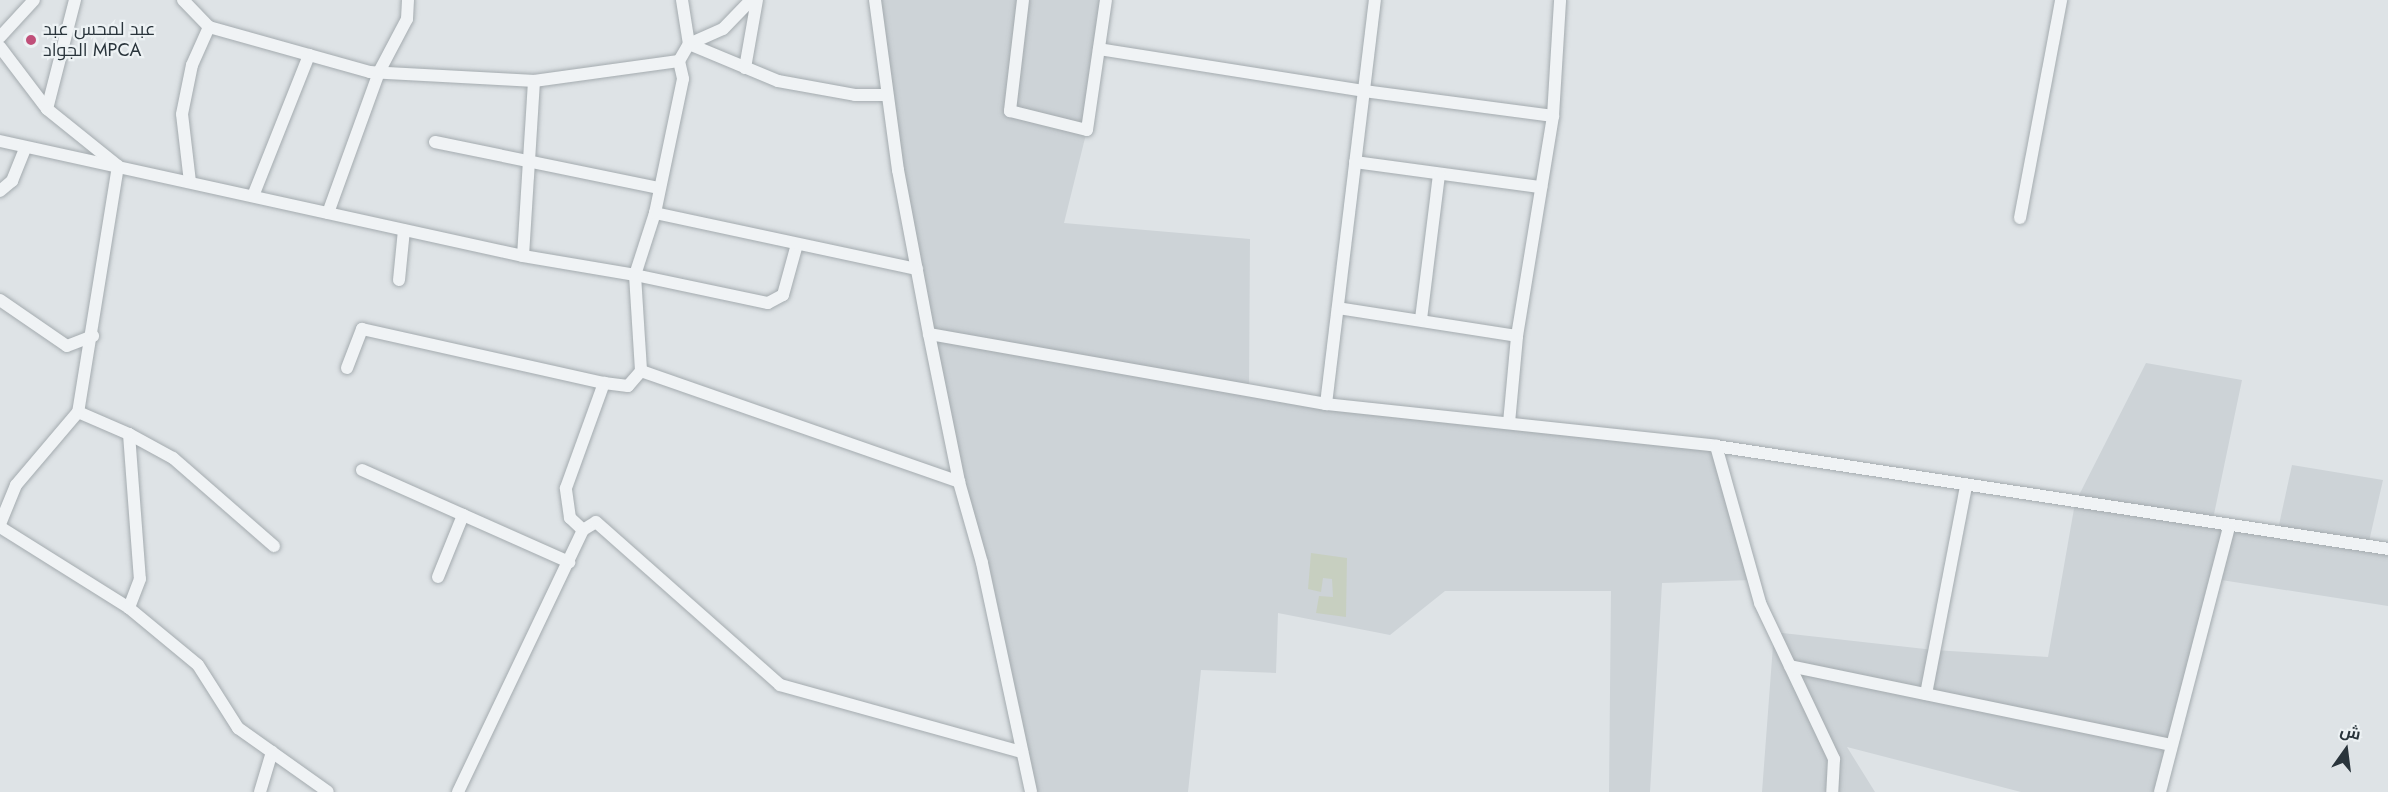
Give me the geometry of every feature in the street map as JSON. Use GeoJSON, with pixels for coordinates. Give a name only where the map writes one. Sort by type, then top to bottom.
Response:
{"type":"FeatureCollection","features":[{"type":"Feature","properties":{"kind":"street"},"geometry":{"type":"LineString","coordinates":[[0,37],[34,0]]}},
{"type":"Feature","properties":{"kind":"street"},"geometry":{"type":"LineString","coordinates":[[47,109],[75,0]]}},
{"type":"Feature","properties":{"kind":"street"},"geometry":{"type":"LineString","coordinates":[[183,0],[209,27],[379,72],[534,81],[679,61]]}},
{"type":"Feature","properties":{"kind":"street"},"geometry":{"type":"LineString","coordinates":[[328,213],[379,72],[407,19],[408,0]]}},
{"type":"Feature","properties":{"kind":"street"},"geometry":{"type":"LineString","coordinates":[[682,0],[689,44]]}},
{"type":"Feature","properties":{"kind":"street"},"geometry":{"type":"LineString","coordinates":[[347,368],[362,328],[628,386],[641,371],[635,275],[654,213],[683,79],[679,61],[689,44],[723,30],[751,0]]}},
{"type":"Feature","properties":{"kind":"street"},"geometry":{"type":"LineString","coordinates":[[745,68],[757,0]]}},
{"type":"Feature","properties":{"kind":"street"},"geometry":{"type":"LineString","coordinates":[[875,0],[887,95],[929,334],[959,482],[982,563],[1031,792]]}},
{"type":"Feature","properties":{"kind":"street"},"geometry":{"type":"LineString","coordinates":[[1023,0],[1010,111],[1087,130],[1106,0]]}},
{"type":"Feature","properties":{"kind":"street"},"geometry":{"type":"LineString","coordinates":[[1326,404],[1375,0]]}},
{"type":"Feature","properties":{"kind":"street"},"geometry":{"type":"LineString","coordinates":[[1509,423],[1517,336],[1552,116],[1560,0]]}},
{"type":"Feature","properties":{"kind":"street"},"geometry":{"type":"LineString","coordinates":[[2020,218],[2061,0]]}},
{"type":"Feature","properties":{"kind":"street"},"geometry":{"type":"LineString","coordinates":[[190,182],[182,114],[192,65],[209,27]]}},
{"type":"Feature","properties":{"kind":"street"},"geometry":{"type":"LineString","coordinates":[[689,44],[778,81],[855,95],[887,95]]}},
{"type":"Feature","properties":{"kind":"street"},"geometry":{"type":"LineString","coordinates":[[0,47],[47,109],[118,166]]}},
{"type":"Feature","properties":{"kind":"street"},"geometry":{"type":"LineString","coordinates":[[1099,49],[1364,92],[1552,116]]}},
{"type":"Feature","properties":{"kind":"street"},"geometry":{"type":"LineString","coordinates":[[253,196],[309,55]]}},
{"type":"Feature","properties":{"kind":"street"},"geometry":{"type":"LineString","coordinates":[[523,256],[534,81]]}},
{"type":"Feature","properties":{"kind":"street"},"geometry":{"type":"LineString","coordinates":[[0,141],[523,256],[635,275],[768,303],[783,295],[797,243]]}},
{"type":"Feature","properties":{"kind":"street"},"geometry":{"type":"LineString","coordinates":[[435,142],[659,188]]}},
{"type":"Feature","properties":{"kind":"street"},"geometry":{"type":"LineString","coordinates":[[0,191],[12,181],[25,148]]}},
{"type":"Feature","properties":{"kind":"street"},"geometry":{"type":"LineString","coordinates":[[1355,162],[1541,187]]}},
{"type":"Feature","properties":{"kind":"street"},"geometry":{"type":"LineString","coordinates":[[118,166],[93,336],[78,412],[16,485],[0,526],[129,608],[198,665],[238,728],[328,792]]}},
{"type":"Feature","properties":{"kind":"street"},"geometry":{"type":"LineString","coordinates":[[1421,319],[1439,174]]}},
{"type":"Feature","properties":{"kind":"street"},"geometry":{"type":"LineString","coordinates":[[654,213],[917,269]]}},
{"type":"Feature","properties":{"kind":"street"},"geometry":{"type":"LineString","coordinates":[[399,280],[404,230]]}},
{"type":"Feature","properties":{"kind":"street"},"geometry":{"type":"LineString","coordinates":[[0,300],[67,346],[93,336]]}},
{"type":"Feature","properties":{"kind":"street"},"geometry":{"type":"LineString","coordinates":[[1338,308],[1421,319],[1517,336]]}},
{"type":"Feature","properties":{"kind":"street"},"geometry":{"type":"LineString","coordinates":[[929,334],[1326,404],[1716,446],[2229,527],[2388,549]]}},
{"type":"Feature","properties":{"kind":"street"},"geometry":{"type":"LineString","coordinates":[[641,371],[959,482]]}},
{"type":"Feature","properties":{"kind":"street"},"geometry":{"type":"LineString","coordinates":[[583,530],[570,518],[566,488],[604,382]]}},
{"type":"Feature","properties":{"kind":"street"},"geometry":{"type":"LineString","coordinates":[[78,412],[129,434],[173,458],[274,546]]}},
{"type":"Feature","properties":{"kind":"street"},"geometry":{"type":"LineString","coordinates":[[129,434],[140,579],[129,608]]}},
{"type":"Feature","properties":{"kind":"street"},"geometry":{"type":"LineString","coordinates":[[1716,446],[1760,603],[1834,759],[1832,792]]}},
{"type":"Feature","properties":{"kind":"street"},"geometry":{"type":"LineString","coordinates":[[362,470],[569,562]]}},
{"type":"Feature","properties":{"kind":"street"},"geometry":{"type":"LineString","coordinates":[[1926,694],[1966,486]]}},
{"type":"Feature","properties":{"kind":"street"},"geometry":{"type":"LineString","coordinates":[[438,577],[463,515]]}},
{"type":"Feature","properties":{"kind":"street"},"geometry":{"type":"LineString","coordinates":[[458,792],[583,530],[596,522],[780,685],[1022,752]]}},
{"type":"Feature","properties":{"kind":"street"},"geometry":{"type":"LineString","coordinates":[[2160,792],[2229,527]]}},
{"type":"Feature","properties":{"kind":"street"},"geometry":{"type":"LineString","coordinates":[[1790,666],[2171,745]]}},
{"type":"Feature","properties":{"kind":"street"},"geometry":{"type":"LineString","coordinates":[[260,792],[272,752]]}},
{"type":"Feature","properties":{"kind":"shaded area"},"geometry":{"type":"Polygon","coordinates":[[[879,0],[1106,0],[1087,130],[1064,223],[1250,239],[1249,392],[1716,446],[1752,580],[1662,583],[1650,792],[1609,792],[1611,591],[1445,591],[1390,635],[1278,613],[1276,673],[1201,670],[1188,792],[1031,792],[898,170],[879,0]]]}},
{"type":"Feature","properties":{"kind":"shaded area"},"geometry":{"type":"Polygon","coordinates":[[[2146,363],[2242,380],[2212,524],[2277,534],[2292,465],[2383,480],[2368,546],[2388,549],[2388,606],[2215,579],[2160,792],[2021,792],[1847,747],[1875,792],[1762,792],[1774,632],[1934,650],[2048,657],[2075,503],[2146,363]]]}},
{"type":"Feature","properties":{"kind":"green space"},"geometry":{"type":"Polygon","coordinates":[[[1311,553],[1347,558],[1346,617],[1316,613],[1319,596],[1333,597],[1332,579],[1323,578],[1321,592],[1308,589],[1311,553]]]}},
{"type":"Feature","properties":{"kind":"place","name":"عبد لمحس عبد الجواد MPCA"},"geometry":{"type":"Point","coordinates":[31,40]}}]}
